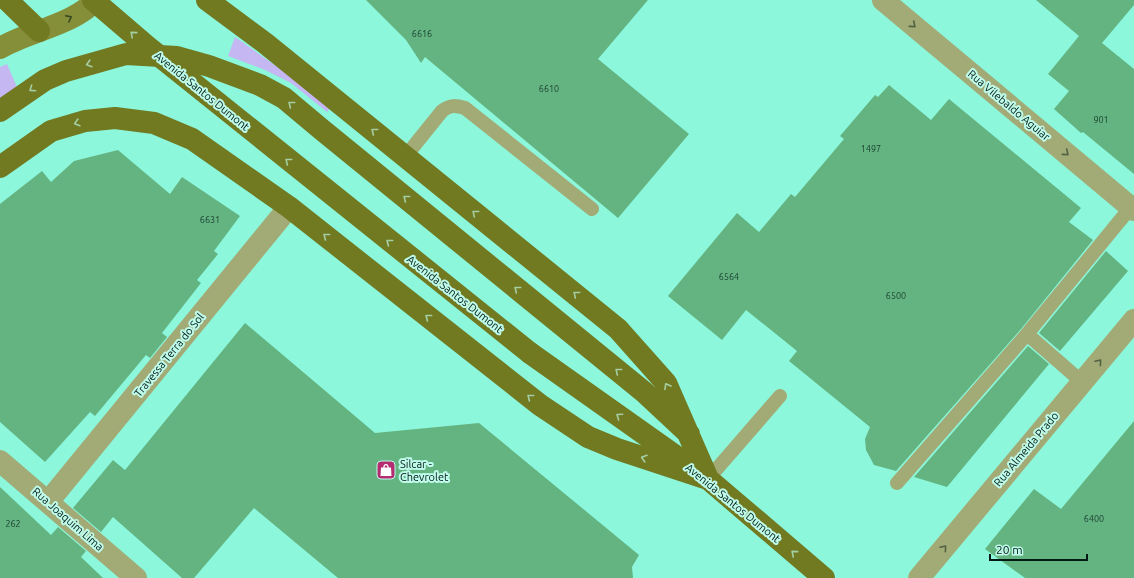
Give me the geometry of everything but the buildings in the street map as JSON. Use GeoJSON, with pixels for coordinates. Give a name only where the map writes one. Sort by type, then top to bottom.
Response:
{"type":"FeatureCollection","features":[{"type":"Feature","properties":{"kind":"main road"},"geometry":{"type":"LineString","coordinates":[[7,0],[39,31]]}},
{"type":"Feature","properties":{"kind":"main road","name":"Avenida Santos Dumont"},"geometry":{"type":"LineString","coordinates":[[94,0],[166,62],[530,353],[708,479],[824,578]]}},
{"type":"Feature","properties":{"kind":"main road"},"geometry":{"type":"LineString","coordinates":[[207,0],[265,42],[405,157],[618,328],[666,383],[708,479]]}},
{"type":"Feature","properties":{"kind":"main road"},"geometry":{"type":"LineString","coordinates":[[0,111],[52,77],[98,61],[126,54],[177,57],[209,66],[260,85],[284,98],[644,392],[689,434]]}},
{"type":"Feature","properties":{"kind":"main road"},"geometry":{"type":"LineString","coordinates":[[0,166],[51,131],[85,121],[115,118],[154,123],[192,140],[289,207],[540,404],[588,438],[708,479]]}},
{"type":"Feature","properties":{"kind":"street"},"geometry":{"type":"LineString","coordinates":[[0,48],[66,19],[91,5],[94,0]]}},
{"type":"Feature","properties":{"kind":"street","name":"Rua Vilebaldo Aguiar"},"geometry":{"type":"LineString","coordinates":[[883,0],[1132,209]]}},
{"type":"Feature","properties":{"kind":"street","name":"Travessa Terra do Sol"},"geometry":{"type":"LineString","coordinates":[[48,502],[289,207]]}},
{"type":"Feature","properties":{"kind":"street","name":"Rua Almeida Prado"},"geometry":{"type":"LineString","coordinates":[[919,578],[1134,320]]}},
{"type":"Feature","properties":{"kind":"street","name":"Rua Joaquim Lima"},"geometry":{"type":"LineString","coordinates":[[0,461],[136,578]]}},
{"type":"Feature","properties":{"kind":"lane"},"geometry":{"type":"LineString","coordinates":[[405,157],[442,112],[448,107],[455,105],[465,108],[592,209]]}},
{"type":"Feature","properties":{"kind":"lane"},"geometry":{"type":"LineString","coordinates":[[897,483],[1027,334],[1132,209]]}},
{"type":"Feature","properties":{"kind":"lane"},"geometry":{"type":"LineString","coordinates":[[1027,334],[1082,382]]}},
{"type":"Feature","properties":{"kind":"lane"},"geometry":{"type":"LineString","coordinates":[[708,479],[780,396]]}},
{"type":"Feature","properties":{"kind":"shaded area"},"geometry":{"type":"Polygon","coordinates":[[[235,37],[303,85],[330,108],[327,112],[291,83],[265,70],[228,56],[235,37]]]}},
{"type":"Feature","properties":{"kind":"shaded area"},"geometry":{"type":"Polygon","coordinates":[[[7,64],[17,87],[0,99],[0,67],[7,64]]]}},
{"type":"Feature","properties":{"kind":"place","name":"Silcar - Chevrolet"},"geometry":{"type":"Point","coordinates":[386,470]}}]}
